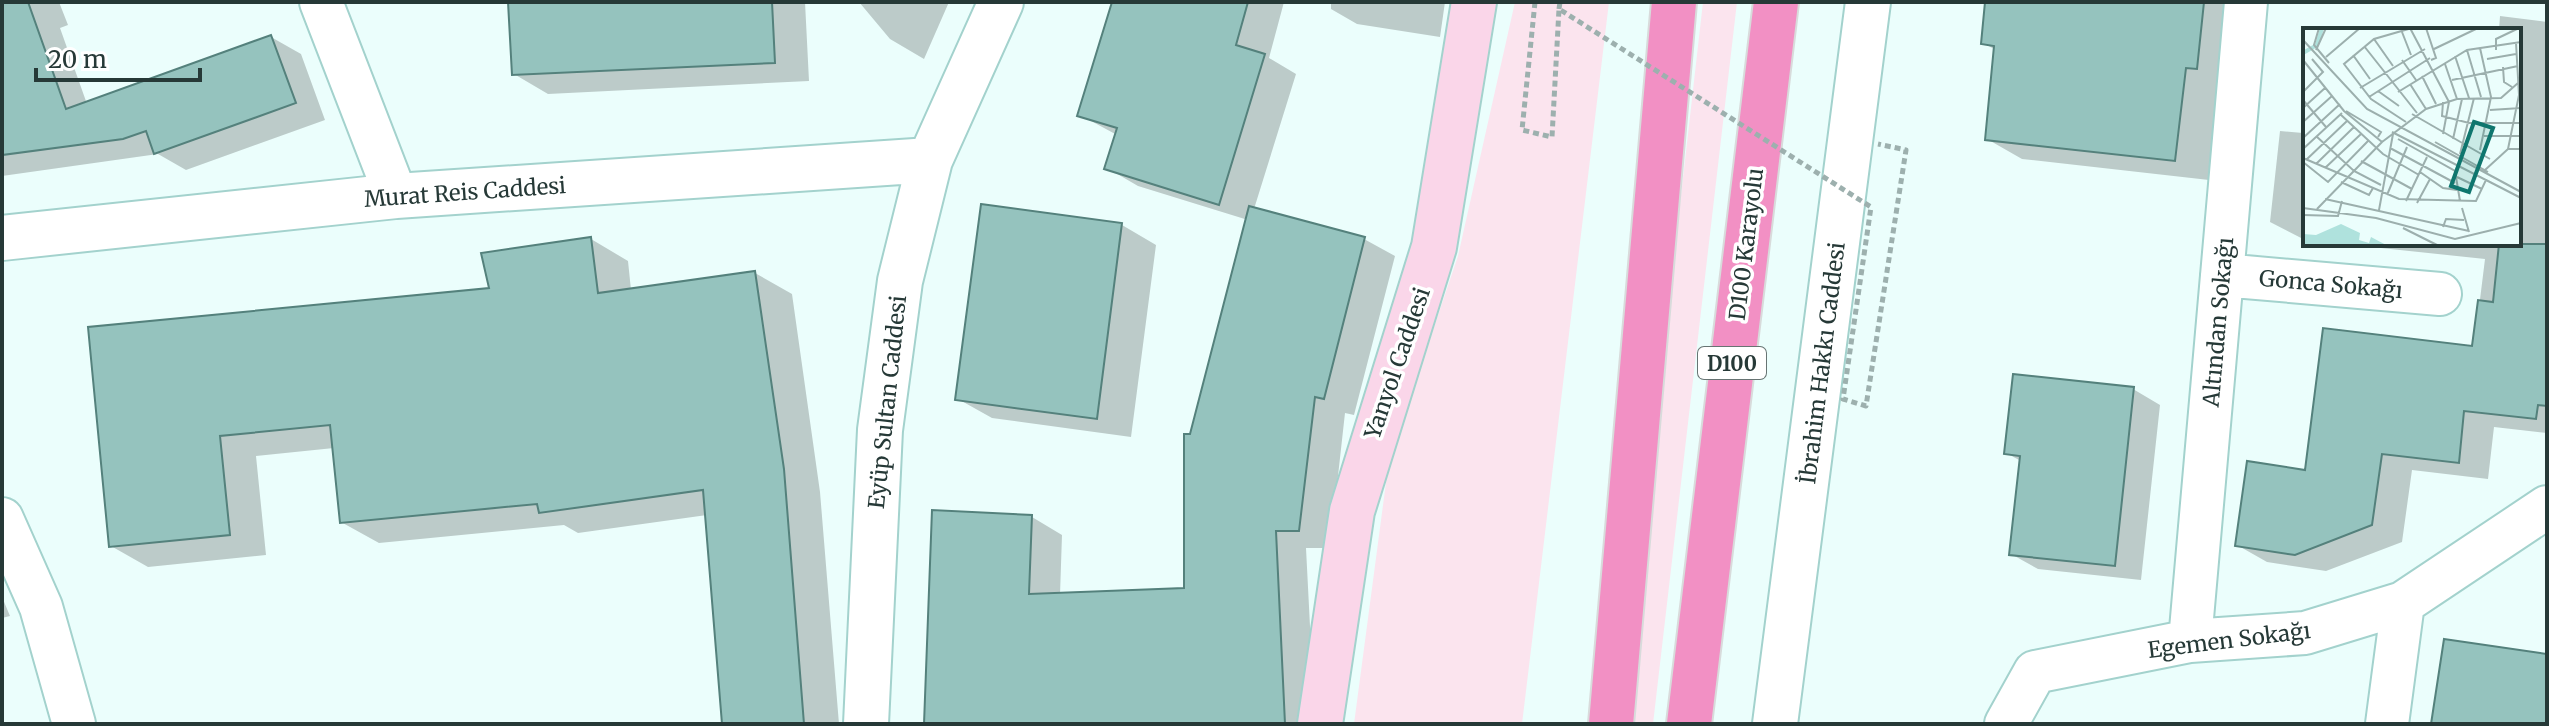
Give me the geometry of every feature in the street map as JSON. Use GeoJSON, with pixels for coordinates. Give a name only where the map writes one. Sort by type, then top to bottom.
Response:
{"type":"FeatureCollection","features":[{"type":"Feature","properties":{"kind":"highway"},"geometry":{"type":"LineString","coordinates":[[1611,724],[1674,2]]}},
{"type":"Feature","properties":{"kind":"highway","name":"D100 Karayolu"},"geometry":{"type":"LineString","coordinates":[[1689,724],[1776,2]]}},
{"type":"Feature","properties":{"kind":"main road","name":"Yanyol Caddesi"},"geometry":{"type":"LineString","coordinates":[[1320,724],[1352,511],[1434,247],[1474,2]]}},
{"type":"Feature","properties":{"kind":"street"},"geometry":{"type":"LineString","coordinates":[[321,2],[396,196]]}},
{"type":"Feature","properties":{"kind":"street","name":"Eyüp Sultan Caddesi"},"geometry":{"type":"LineString","coordinates":[[866,724],[873,539],[888,354],[900,281],[930,160],[1001,2]]}},
{"type":"Feature","properties":{"kind":"street","name":"İbrahim Hakkı Caddesi"},"geometry":{"type":"LineString","coordinates":[[1775,724],[1868,2]]}},
{"type":"Feature","properties":{"kind":"street","name":"Altından Sokağı"},"geometry":{"type":"LineString","coordinates":[[2190,641],[2246,2]]}},
{"type":"Feature","properties":{"kind":"street","name":"Murat Reis Caddesi"},"geometry":{"type":"LineString","coordinates":[[2,238],[396,196],[930,160]]}},
{"type":"Feature","properties":{"kind":"street","name":"Gonca Sokağı"},"geometry":{"type":"LineString","coordinates":[[2222,275],[2440,294]]}},
{"type":"Feature","properties":{"kind":"street","name":"Egemen Sokağı"},"geometry":{"type":"LineString","coordinates":[[2006,724],[2035,672],[2190,641],[2305,633],[2403,603],[2547,507]]}},
{"type":"Feature","properties":{"kind":"street"},"geometry":{"type":"LineString","coordinates":[[2,519],[41,607],[74,724]]}},
{"type":"Feature","properties":{"kind":"street"},"geometry":{"type":"LineString","coordinates":[[2387,724],[2403,603]]}},
{"type":"Feature","properties":{"kind":"path"},"geometry":{"type":"LineString","coordinates":[[1535,2],[1522,130],[1552,137],[1560,5],[1871,207],[1843,399],[1866,406],[1906,150],[1878,144]]}},
{"type":"Feature","properties":{"kind":"shaded area"},"geometry":{"type":"Polygon","coordinates":[[[1515,2],[1609,2],[1522,724],[1354,724],[1389,460],[1458,256],[1515,2]]]}},
{"type":"Feature","properties":{"kind":"shaded area"},"geometry":{"type":"Polygon","coordinates":[[[1703,2],[1737,2],[1653,724],[1621,724],[1703,2]]]}},
{"type":"Feature","properties":{"kind":"building"},"geometry":{"type":"Polygon","coordinates":[[[2,2],[28,2],[66,109],[271,35],[296,103],[154,154],[146,131],[123,139],[2,155],[2,2]]]}},
{"type":"Feature","properties":{"kind":"building"},"geometry":{"type":"Polygon","coordinates":[[[508,2],[772,2],[775,63],[512,75],[508,2]]]}},
{"type":"Feature","properties":{"kind":"building"},"geometry":{"type":"Polygon","coordinates":[[[1112,2],[1248,2],[1236,45],[1265,54],[1219,205],[1104,169],[1117,128],[1077,116],[1112,2]]]}},
{"type":"Feature","properties":{"kind":"building"},"geometry":{"type":"Polygon","coordinates":[[[1985,2],[2204,2],[2197,69],[2186,68],[2175,161],[1985,140],[1994,46],[1981,44],[1985,2]]]}},
{"type":"Feature","properties":{"kind":"building"},"geometry":{"type":"Polygon","coordinates":[[[981,204],[1122,223],[1097,419],[955,400],[981,204]]]}},
{"type":"Feature","properties":{"kind":"building"},"geometry":{"type":"Polygon","coordinates":[[[1249,206],[1365,237],[1324,399],[1315,397],[1299,531],[1276,531],[1285,724],[924,724],[932,510],[1032,515],[1029,594],[1184,588],[1184,434],[1190,434],[1249,206]]]}},
{"type":"Feature","properties":{"kind":"building"},"geometry":{"type":"Polygon","coordinates":[[[591,237],[598,293],[755,271],[784,469],[804,724],[722,724],[703,490],[539,513],[537,504],[340,523],[330,425],[220,436],[230,535],[109,547],[88,327],[489,288],[481,253],[591,237]]]}},
{"type":"Feature","properties":{"kind":"building"},"geometry":{"type":"Polygon","coordinates":[[[2547,244],[2547,406],[2538,405],[2536,419],[2464,411],[2459,463],[2382,454],[2372,525],[2295,555],[2235,546],[2247,461],[2305,470],[2323,328],[2472,346],[2478,300],[2493,302],[2499,246],[2547,244]]]}},
{"type":"Feature","properties":{"kind":"building"},"geometry":{"type":"Polygon","coordinates":[[[2013,374],[2134,387],[2115,566],[2009,555],[2020,456],[2004,454],[2013,374]]]}},
{"type":"Feature","properties":{"kind":"building"},"geometry":{"type":"Polygon","coordinates":[[[2444,639],[2547,654],[2547,724],[2431,724],[2444,639]]]}}]}
